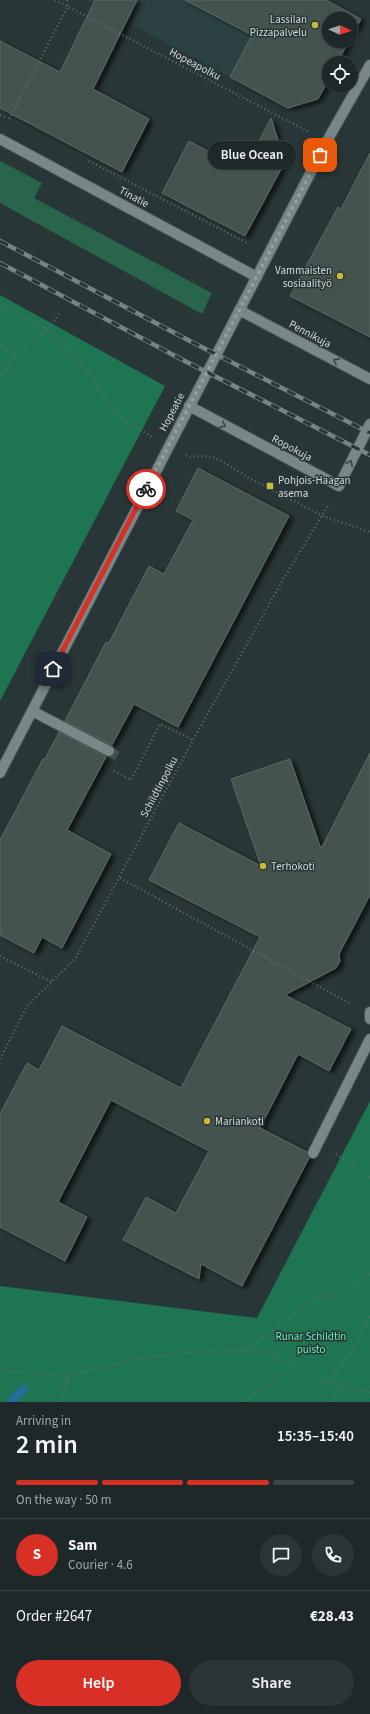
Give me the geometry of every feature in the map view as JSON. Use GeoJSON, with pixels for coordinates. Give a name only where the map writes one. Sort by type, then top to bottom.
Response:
{"type":"FeatureCollection","features":[{"type":"Feature","properties":{"kind":"street","name":"Hopeatie"},"geometry":{"type":"LineString","coordinates":[[0,773],[168,446],[328,141],[370,65]]}},
{"type":"Feature","properties":{"kind":"street","name":"Tinatie"},"geometry":{"type":"LineString","coordinates":[[0,139],[257,277]]}},
{"type":"Feature","properties":{"kind":"street","name":"Pennikuja"},"geometry":{"type":"LineString","coordinates":[[240,310],[370,379]]}},
{"type":"Feature","properties":{"kind":"street","name":"Ropokuja"},"geometry":{"type":"LineString","coordinates":[[189,406],[338,486],[370,424]]}},
{"type":"Feature","properties":{"kind":"street"},"geometry":{"type":"LineString","coordinates":[[32,711],[109,751]]}},
{"type":"Feature","properties":{"kind":"street"},"geometry":{"type":"LineString","coordinates":[[313,1153],[370,1039]]}},
{"type":"Feature","properties":{"kind":"path","name":"Hopeapolku"},"geometry":{"type":"LineString","coordinates":[[55,0],[328,141]]}},
{"type":"Feature","properties":{"kind":"path"},"geometry":{"type":"LineString","coordinates":[[0,115],[9,119],[68,6],[67,0]]}},
{"type":"Feature","properties":{"kind":"path"},"geometry":{"type":"LineString","coordinates":[[87,160],[249,244]]}},
{"type":"Feature","properties":{"kind":"path"},"geometry":{"type":"LineString","coordinates":[[0,305],[48,329],[87,370],[115,413],[147,435],[190,457],[209,456],[220,460],[249,478],[323,516],[370,532]]}},
{"type":"Feature","properties":{"kind":"path"},"geometry":{"type":"LineString","coordinates":[[0,379],[17,354],[48,329],[59,314]]}},
{"type":"Feature","properties":{"kind":"path"},"geometry":{"type":"LineString","coordinates":[[0,346],[17,354]]}},
{"type":"Feature","properties":{"kind":"path","name":"Schildtinpolku"},"geometry":{"type":"LineString","coordinates":[[0,1059],[27,1006],[75,959],[193,740],[284,578],[323,516]]}},
{"type":"Feature","properties":{"kind":"path"},"geometry":{"type":"LineString","coordinates":[[170,729],[193,740]]}},
{"type":"Feature","properties":{"kind":"path"},"geometry":{"type":"LineString","coordinates":[[120,878],[370,1015]]}},
{"type":"Feature","properties":{"kind":"path"},"geometry":{"type":"LineString","coordinates":[[0,956],[52,982]]}},
{"type":"Feature","properties":{"kind":"path"},"geometry":{"type":"LineString","coordinates":[[318,1143],[348,1161],[370,1178]]}},
{"type":"Feature","properties":{"kind":"path"},"geometry":{"type":"LineString","coordinates":[[243,1351],[314,1302],[361,1281],[370,1274]]}},
{"type":"Feature","properties":{"kind":"path"},"geometry":{"type":"LineString","coordinates":[[328,1382],[357,1342],[370,1315]]}},
{"type":"Feature","properties":{"kind":"path"},"geometry":{"type":"LineString","coordinates":[[0,1371],[68,1376],[141,1358],[217,1350],[264,1352],[328,1382],[339,1383],[370,1392]]}},
{"type":"Feature","properties":{"kind":"path"},"geometry":{"type":"LineString","coordinates":[[241,1402],[296,1367]]}},
{"type":"Feature","properties":{"kind":"path"},"geometry":{"type":"LineString","coordinates":[[61,1402],[68,1376]]}},
{"type":"Feature","properties":{"kind":"path"},"geometry":{"type":"LineString","coordinates":[[334,1402],[339,1383]]}},
{"type":"Feature","properties":{"kind":"shaded area"},"geometry":{"type":"Polygon","coordinates":[[[86,0],[326,0],[348,12],[322,12],[322,48],[345,48],[341,56],[322,56],[322,92],[318,99],[288,108],[86,0]]]}},
{"type":"Feature","properties":{"kind":"shaded area"},"geometry":{"type":"Polygon","coordinates":[[[358,17],[361,19],[358,24],[358,17]]]}},
{"type":"Feature","properties":{"kind":"green space"},"geometry":{"type":"Polygon","coordinates":[[[0,161],[42,183],[34,198],[212,293],[202,314],[0,203],[0,161]]]}},
{"type":"Feature","properties":{"kind":"green space"},"geometry":{"type":"Polygon","coordinates":[[[0,295],[165,386],[0,701],[0,295]]]}},
{"type":"Feature","properties":{"kind":"green space","name":"Runar Schildtin puisto"},"geometry":{"type":"Polygon","coordinates":[[[370,1101],[370,1402],[0,1402],[0,1286],[257,1318],[370,1101]]]}},
{"type":"Feature","properties":{"kind":"building"},"geometry":{"type":"Polygon","coordinates":[[[95,0],[137,0],[93,89],[149,119],[122,172],[0,108],[0,41],[60,72],[95,0]]]}},
{"type":"Feature","properties":{"kind":"building"},"geometry":{"type":"Polygon","coordinates":[[[185,0],[326,0],[348,12],[322,12],[322,48],[345,48],[341,56],[322,56],[322,92],[318,99],[288,108],[230,77],[252,35],[185,0]]]}},
{"type":"Feature","properties":{"kind":"building"},"geometry":{"type":"Polygon","coordinates":[[[358,17],[361,19],[358,24],[358,17]]]}},
{"type":"Feature","properties":{"kind":"building"},"geometry":{"type":"Polygon","coordinates":[[[271,118],[285,162],[245,236],[162,193],[189,141],[244,170],[271,118]]]}},
{"type":"Feature","properties":{"kind":"building"},"geometry":{"type":"Polygon","coordinates":[[[370,153],[370,337],[290,296],[338,207],[341,209],[370,153]]]}},
{"type":"Feature","properties":{"kind":"building"},"geometry":{"type":"Polygon","coordinates":[[[198,468],[289,516],[178,727],[134,704],[112,745],[65,721],[106,642],[109,643],[149,566],[164,574],[193,520],[176,511],[198,468]]]}},
{"type":"Feature","properties":{"kind":"building"},"geometry":{"type":"Polygon","coordinates":[[[59,732],[106,757],[67,830],[111,854],[62,948],[42,937],[34,953],[0,935],[0,840],[59,732]]]}},
{"type":"Feature","properties":{"kind":"building","name":"Mariankoti"},"geometry":{"type":"Polygon","coordinates":[[[370,753],[370,895],[339,954],[340,961],[336,968],[285,995],[351,1029],[329,1071],[298,1054],[260,1128],[307,1152],[309,1158],[242,1286],[201,1264],[199,1279],[123,1240],[146,1197],[176,1213],[209,1151],[111,1100],[58,1202],[87,1217],[65,1261],[0,1227],[0,1114],[27,1063],[39,1070],[62,1026],[181,1088],[260,937],[149,880],[179,823],[261,866],[231,779],[290,759],[321,849],[370,753]]]}},
{"type":"Feature","properties":{"kind":"waterway"},"geometry":{"type":"LineString","coordinates":[[11,1402],[23,1389]]}},
{"type":"Feature","properties":{"kind":"tunnel"},"geometry":{"type":"LineString","coordinates":[[109,751],[117,756]]}},
{"type":"Feature","properties":{"kind":"railway"},"geometry":{"type":"LineString","coordinates":[[0,241],[188,340],[370,433]]}},
{"type":"Feature","properties":{"kind":"railway"},"geometry":{"type":"LineString","coordinates":[[0,263],[179,358],[370,455]]}},
{"type":"Feature","properties":{"kind":"way so far"},"geometry":{"type":"LineString","coordinates":[[146,489],[320,155]]}},
{"type":"Feature","properties":{"kind":"place","name":"Lassilan Pizzapalvelu"},"geometry":{"type":"Point","coordinates":[315,25]}},
{"type":"Feature","properties":{"kind":"place","name":"Blue Ocean"},"geometry":{"type":"Point","coordinates":[320,155]}},
{"type":"Feature","properties":{"kind":"place","name":"Vammaisten sosiaalityö"},"geometry":{"type":"Point","coordinates":[340,276]}},
{"type":"Feature","properties":{"kind":"place","name":"Pohjois-Haagan asema"},"geometry":{"type":"Point","coordinates":[270,486]}},
{"type":"Feature","properties":{"kind":"place","name":"Terhokoti"},"geometry":{"type":"Point","coordinates":[263,866]}},
{"type":"Feature","properties":{"kind":"place","name":"Mariankoti"},"geometry":{"type":"Point","coordinates":[207,1121]}},
{"type":"Feature","properties":{"kind":"route"},"geometry":{"type":"LineString","coordinates":[[53,669],[146,489]]}}]}
